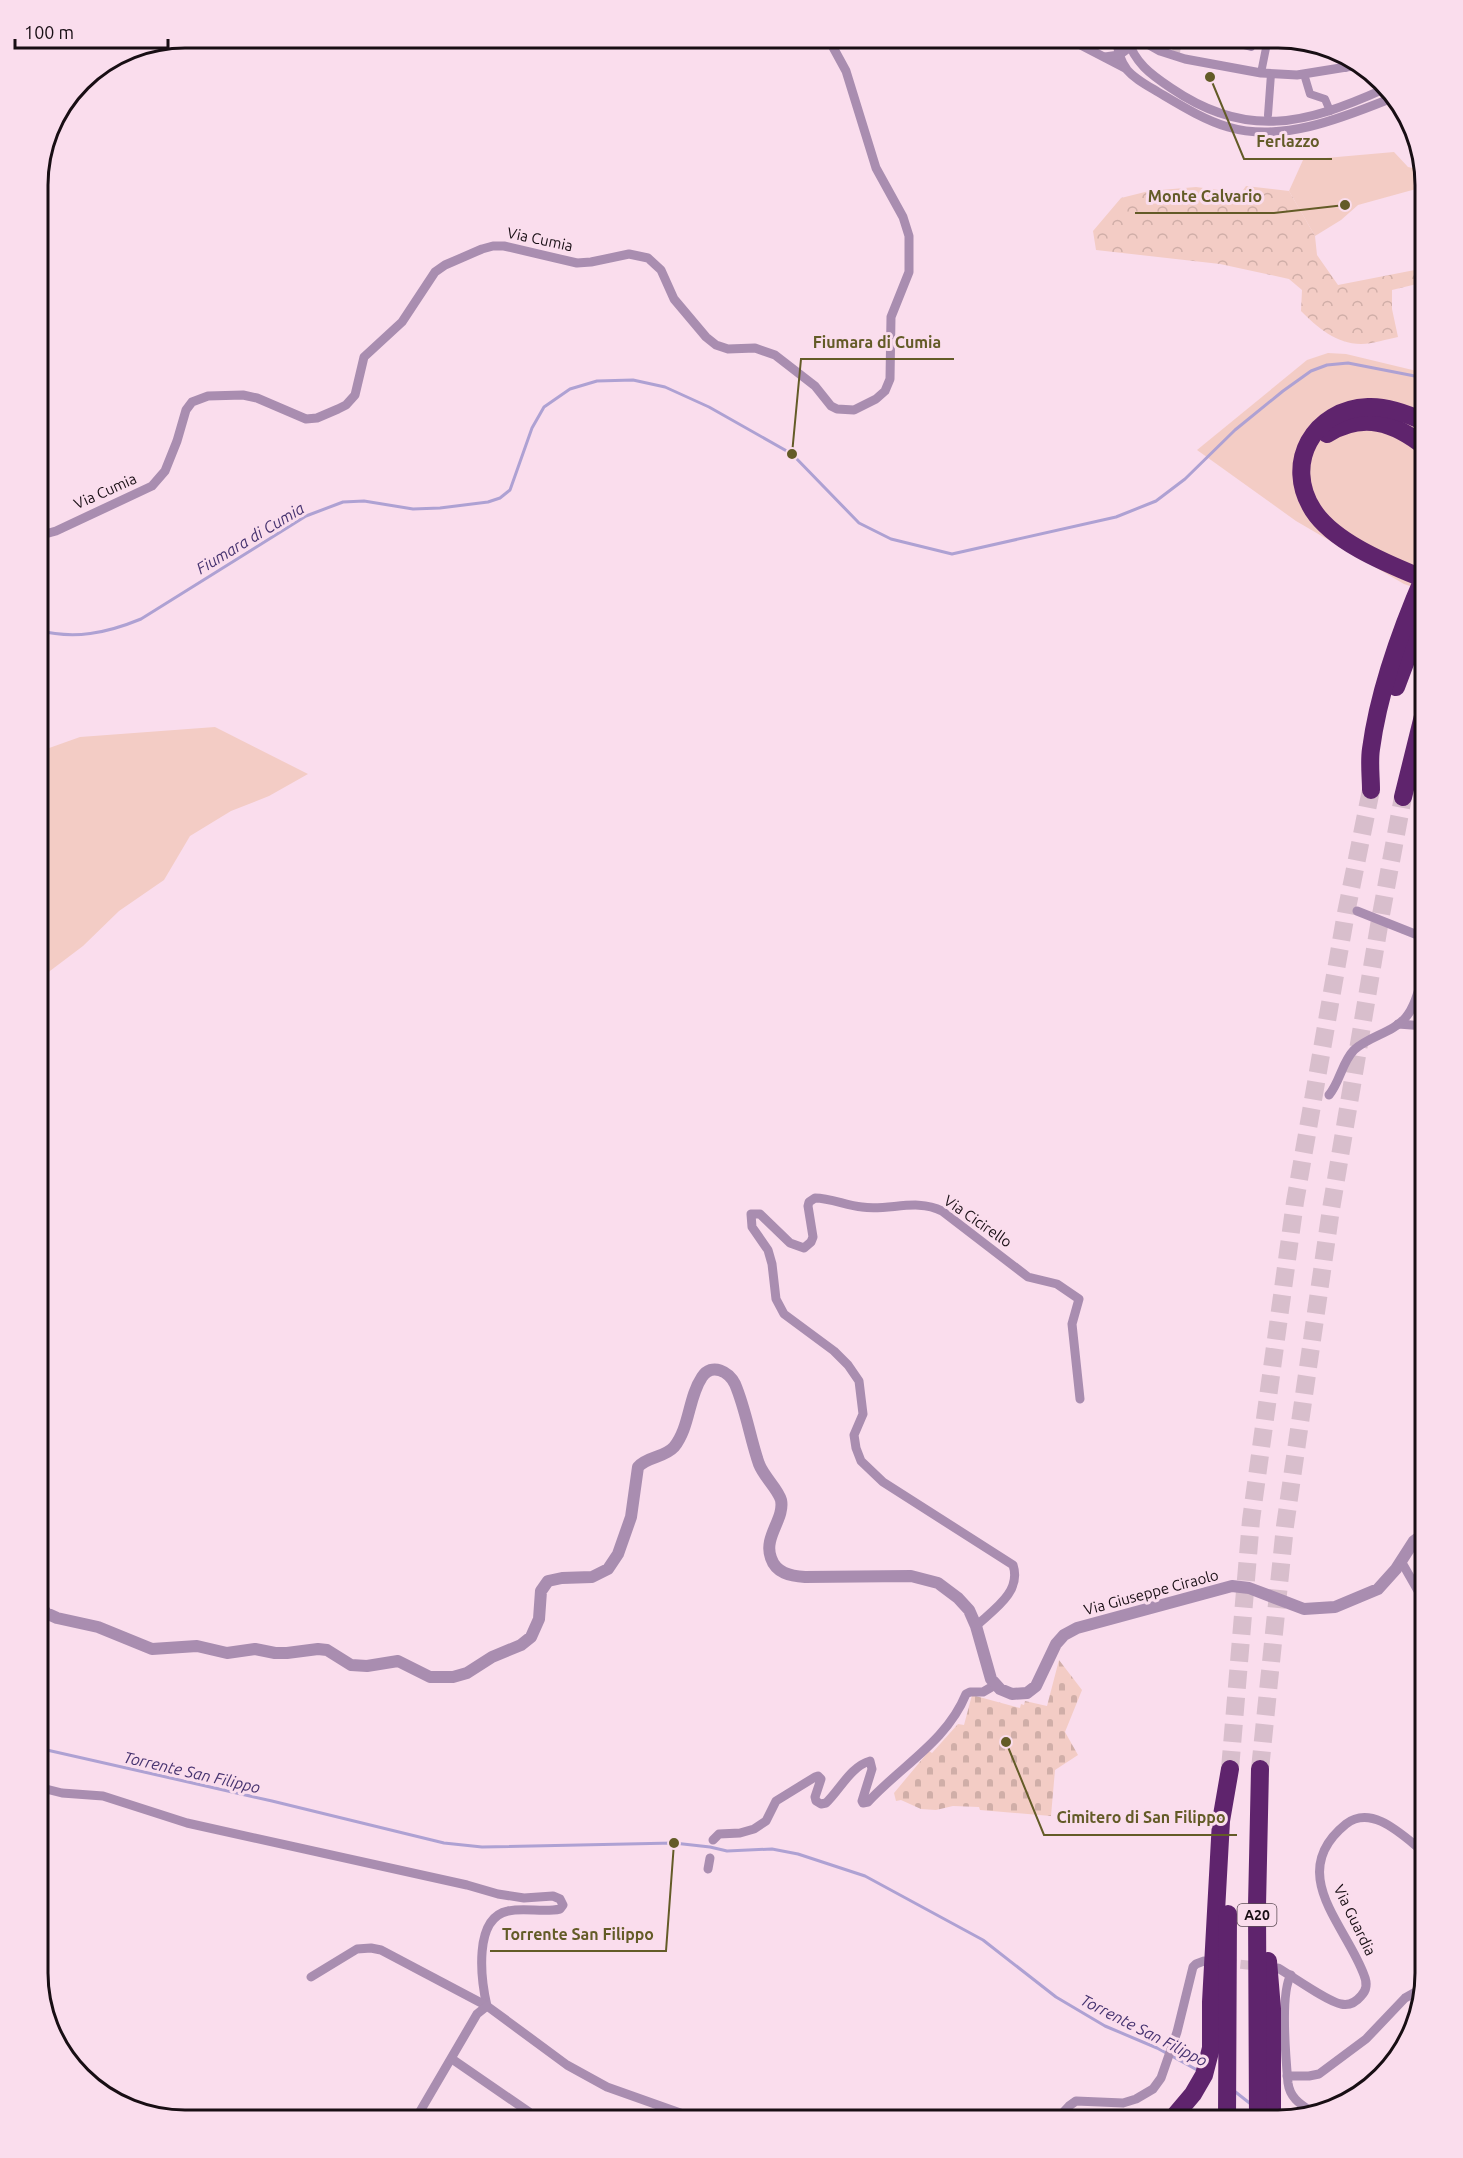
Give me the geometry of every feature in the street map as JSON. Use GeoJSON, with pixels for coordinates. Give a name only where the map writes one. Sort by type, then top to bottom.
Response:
{"type":"FeatureCollection","features":[{"type":"Feature","properties":{"kind":"highway"},"geometry":{"type":"LineString","coordinates":[[1415,418],[1386,408],[1369,407],[1340,413],[1327,420],[1312,435],[1305,448],[1301,473],[1306,497],[1314,511],[1330,528],[1357,548],[1389,564],[1415,571]]}},
{"type":"Feature","properties":{"kind":"highway"},"geometry":{"type":"LineString","coordinates":[[1415,440],[1380,423],[1366,421],[1347,424],[1327,434],[1317,445],[1310,464],[1309,482],[1320,508],[1333,521],[1362,542],[1415,570]]}},
{"type":"Feature","properties":{"kind":"highway"},"geometry":{"type":"LineString","coordinates":[[1415,592],[1384,689],[1370,751],[1371,790],[1394,692],[1415,636]]}},
{"type":"Feature","properties":{"kind":"highway"},"geometry":{"type":"LineString","coordinates":[[1403,797],[1415,748]]}},
{"type":"Feature","properties":{"kind":"highway"},"geometry":{"type":"LineString","coordinates":[[1226,2110],[1219,2046],[1211,2002],[1221,1821],[1230,1769]]}},
{"type":"Feature","properties":{"kind":"highway"},"geometry":{"type":"LineString","coordinates":[[1260,1769],[1259,1801],[1267,1855],[1267,1949],[1272,2009],[1272,2110]]}},
{"type":"Feature","properties":{"kind":"highway"},"geometry":{"type":"LineString","coordinates":[[1180,2110],[1199,2084],[1219,2046]]}},
{"type":"Feature","properties":{"kind":"highway"},"geometry":{"type":"LineString","coordinates":[[1261,2110],[1273,2069]]}},
{"type":"Feature","properties":{"kind":"street","name":"Via Cumia"},"geometry":{"type":"LineString","coordinates":[[48,533],[110,508],[157,482],[174,450],[186,410],[196,399],[215,395],[243,395],[257,398],[306,419],[326,415],[346,405],[357,390],[364,357],[396,329],[435,272],[445,265],[493,246],[504,246],[577,262],[591,262],[629,254],[648,258],[661,270],[674,299],[705,337],[716,345],[728,349],[755,348],[775,354],[815,386],[831,406],[837,409],[854,410],[876,399],[885,391],[890,380],[891,317],[909,272],[909,236],[903,217],[879,176],[846,72],[833,48]]}},
{"type":"Feature","properties":{"kind":"street"},"geometry":{"type":"LineString","coordinates":[[1086,48],[1125,68],[1144,84],[1229,128],[1272,132],[1309,126],[1351,114],[1386,100]]}},
{"type":"Feature","properties":{"kind":"street"},"geometry":{"type":"LineString","coordinates":[[1118,48],[1125,68]]}},
{"type":"Feature","properties":{"kind":"street"},"geometry":{"type":"LineString","coordinates":[[1105,57],[1119,55],[1130,48],[1136,60],[1150,74],[1188,99],[1240,120],[1273,122],[1294,120],[1330,111],[1379,92]]}},
{"type":"Feature","properties":{"kind":"street"},"geometry":{"type":"LineString","coordinates":[[1158,48],[1175,55],[1261,73],[1304,74],[1349,67]]}},
{"type":"Feature","properties":{"kind":"street"},"geometry":{"type":"LineString","coordinates":[[1261,73],[1266,48]]}},
{"type":"Feature","properties":{"kind":"street"},"geometry":{"type":"LineString","coordinates":[[1268,115],[1272,74]]}},
{"type":"Feature","properties":{"kind":"street"},"geometry":{"type":"LineString","coordinates":[[1304,74],[1310,94],[1325,99],[1330,111]]}},
{"type":"Feature","properties":{"kind":"street"},"geometry":{"type":"LineString","coordinates":[[1357,911],[1415,934]]}},
{"type":"Feature","properties":{"kind":"street"},"geometry":{"type":"LineString","coordinates":[[1329,1095],[1348,1057],[1355,1049],[1398,1024],[1410,1010],[1415,996]]}},
{"type":"Feature","properties":{"kind":"street"},"geometry":{"type":"LineString","coordinates":[[1398,1024],[1415,1025]]}},
{"type":"Feature","properties":{"kind":"street","name":"Via Cicirello"},"geometry":{"type":"LineString","coordinates":[[976,1626],[1011,1590],[1016,1577],[1013,1565],[891,1487],[873,1474],[861,1461],[854,1435],[862,1414],[859,1381],[855,1373],[834,1351],[784,1314],[776,1299],[768,1250],[752,1227],[751,1214],[760,1214],[790,1243],[804,1248],[813,1237],[808,1206],[809,1202],[815,1198],[860,1207],[917,1205],[942,1211],[1028,1277],[1057,1284],[1077,1296],[1079,1302],[1072,1324],[1080,1399]]}},
{"type":"Feature","properties":{"kind":"street"},"geometry":{"type":"LineString","coordinates":[[48,1614],[98,1627],[152,1650],[197,1646],[227,1653],[255,1649],[287,1653],[318,1649],[327,1650],[351,1665],[367,1666],[399,1661],[430,1677],[446,1678],[460,1675],[499,1653],[521,1645],[531,1637],[539,1619],[541,1591],[548,1581],[592,1577],[603,1573],[612,1564],[621,1548],[634,1510],[638,1467],[645,1461],[666,1454],[675,1445],[686,1424],[701,1378],[709,1371],[718,1370],[728,1374],[735,1384],[759,1464],[781,1500],[780,1511],[769,1545],[770,1557],[776,1567],[788,1575],[805,1577],[903,1575],[930,1580],[945,1587],[958,1598],[973,1617],[988,1673],[995,1685],[989,1690],[966,1694],[953,1721],[934,1742],[902,1768],[868,1802],[863,1803],[862,1801],[872,1769],[870,1761],[863,1763],[826,1803],[821,1804],[816,1801],[815,1797],[821,1779],[818,1776],[776,1801],[766,1821],[754,1829],[740,1833],[719,1834],[713,1840]]}},
{"type":"Feature","properties":{"kind":"street"},"geometry":{"type":"LineString","coordinates":[[1415,1540],[1401,1561],[1415,1586]]}},
{"type":"Feature","properties":{"kind":"street","name":"Via Giuseppe Ciraolo"},"geometry":{"type":"LineString","coordinates":[[995,1685],[1012,1694],[1027,1693],[1032,1690],[1039,1682],[1056,1644],[1070,1631],[1083,1626],[1232,1586],[1249,1588],[1304,1609],[1335,1606],[1378,1589],[1401,1561]]}},
{"type":"Feature","properties":{"kind":"street"},"geometry":{"type":"LineString","coordinates":[[48,1790],[62,1793],[103,1796],[187,1823],[498,1894],[524,1898],[553,1896],[560,1899],[563,1905],[560,1910],[504,1911],[487,1926],[484,1934],[483,1979],[487,2006]]}},
{"type":"Feature","properties":{"kind":"street","name":"Via Guardia"},"geometry":{"type":"LineString","coordinates":[[1278,1968],[1341,2004],[1354,2002],[1365,1989],[1366,1980],[1362,1968],[1329,1907],[1320,1879],[1320,1864],[1328,1845],[1345,1825],[1360,1818],[1372,1818],[1385,1823],[1415,1846]]}},
{"type":"Feature","properties":{"kind":"street"},"geometry":{"type":"LineString","coordinates":[[708,1869],[710,1857]]}},
{"type":"Feature","properties":{"kind":"street"},"geometry":{"type":"LineString","coordinates":[[311,1977],[357,1949],[381,1950],[487,2006],[567,2065],[591,2079],[672,2110]]}},
{"type":"Feature","properties":{"kind":"street"},"geometry":{"type":"LineString","coordinates":[[1065,2110],[1076,2101],[1116,2103],[1136,2099],[1153,2089],[1161,2078],[1193,1967],[1204,1961]]}},
{"type":"Feature","properties":{"kind":"street"},"geometry":{"type":"LineString","coordinates":[[1291,1976],[1287,1982],[1273,2069],[1296,2101],[1305,2107]]}},
{"type":"Feature","properties":{"kind":"street"},"geometry":{"type":"LineString","coordinates":[[1273,2069],[1309,2076],[1319,2073],[1366,2038],[1405,1998],[1414,1993]]}},
{"type":"Feature","properties":{"kind":"street"},"geometry":{"type":"LineString","coordinates":[[420,2110],[477,2014],[487,2006]]}},
{"type":"Feature","properties":{"kind":"street"},"geometry":{"type":"LineString","coordinates":[[452,2059],[526,2110]]}},
{"type":"Feature","properties":{"kind":"green space"},"geometry":{"type":"Polygon","coordinates":[[[1394,152],[1408,167],[1414,168],[1415,189],[1358,205],[1341,220],[1315,236],[1289,191],[1303,160],[1394,152]]]}},
{"type":"Feature","properties":{"kind":"green space"},"geometry":{"type":"Polygon","coordinates":[[[1246,186],[1289,191],[1315,236],[1317,255],[1338,285],[1415,270],[1415,284],[1392,290],[1392,309],[1398,337],[1361,344],[1335,338],[1301,311],[1302,290],[1289,279],[1220,264],[1096,250],[1093,231],[1121,198],[1149,191],[1196,187],[1241,193],[1246,186]]]}},
{"type":"Feature","properties":{"kind":"green space"},"geometry":{"type":"Polygon","coordinates":[[[1328,353],[1346,354],[1415,371],[1415,588],[1404,584],[1296,521],[1197,450],[1307,360],[1328,353]]]}},
{"type":"Feature","properties":{"kind":"green space"},"geometry":{"type":"Polygon","coordinates":[[[215,727],[308,774],[269,796],[231,811],[190,836],[164,880],[119,911],[83,946],[48,972],[48,748],[80,737],[215,727]]]}},
{"type":"Feature","properties":{"kind":"green space"},"geometry":{"type":"Polygon","coordinates":[[[1059,1660],[1082,1690],[1065,1732],[1078,1755],[1055,1770],[1051,1816],[980,1810],[979,1807],[953,1806],[936,1810],[921,1809],[901,1800],[896,1801],[894,1793],[929,1751],[932,1753],[958,1724],[964,1725],[972,1695],[1020,1708],[1025,1701],[1047,1706],[1059,1660]]]}},
{"type":"Feature","properties":{"kind":"waterway","name":"Fiumara di Cumia"},"geometry":{"type":"LineString","coordinates":[[48,632],[90,634],[141,619],[306,516],[343,502],[364,501],[413,509],[488,502],[500,498],[510,490],[532,428],[544,407],[570,389],[597,381],[633,380],[665,387],[709,407],[792,454],[859,523],[891,539],[952,554],[1116,517],[1156,501],[1185,479],[1235,430],[1311,371],[1327,365],[1348,363],[1415,376]]}},
{"type":"Feature","properties":{"kind":"waterway","name":"Torrente San Filippo"},"geometry":{"type":"LineString","coordinates":[[48,1750],[444,1843],[482,1847],[674,1843],[727,1851],[772,1849],[798,1854],[865,1876],[983,1940],[1056,1997],[1105,2026],[1157,2048],[1199,2071]]}},
{"type":"Feature","properties":{"kind":"waterway","name":"Torrente San Filippo"},"geometry":{"type":"LineString","coordinates":[[1233,2090],[1252,2105]]}},
{"type":"Feature","properties":{"kind":"tunnel"},"geometry":{"type":"LineString","coordinates":[[1176,53],[1177,48]]}},
{"type":"Feature","properties":{"kind":"tunnel"},"geometry":{"type":"LineString","coordinates":[[1230,1769],[1251,1520],[1295,1202],[1346,913],[1371,790]]}},
{"type":"Feature","properties":{"kind":"tunnel"},"geometry":{"type":"LineString","coordinates":[[1260,1769],[1285,1526],[1331,1209],[1403,797]]}},
{"type":"Feature","properties":{"kind":"tunnel"},"geometry":{"type":"LineString","coordinates":[[1227,1963],[1258,1966]]}},
{"type":"Feature","properties":{"kind":"place","name":"Ferlazzo"},"geometry":{"type":"Point","coordinates":[1210,77]}},
{"type":"Feature","properties":{"kind":"place","name":"Monte Calvario"},"geometry":{"type":"Point","coordinates":[1345,205]}},
{"type":"Feature","properties":{"kind":"place","name":"Fiumara di Cumia"},"geometry":{"type":"Point","coordinates":[792,454]}},
{"type":"Feature","properties":{"kind":"place","name":"Cimitero di San Filippo"},"geometry":{"type":"Point","coordinates":[1006,1742]}},
{"type":"Feature","properties":{"kind":"place","name":"Torrente San Filippo"},"geometry":{"type":"Point","coordinates":[674,1843]}}]}
